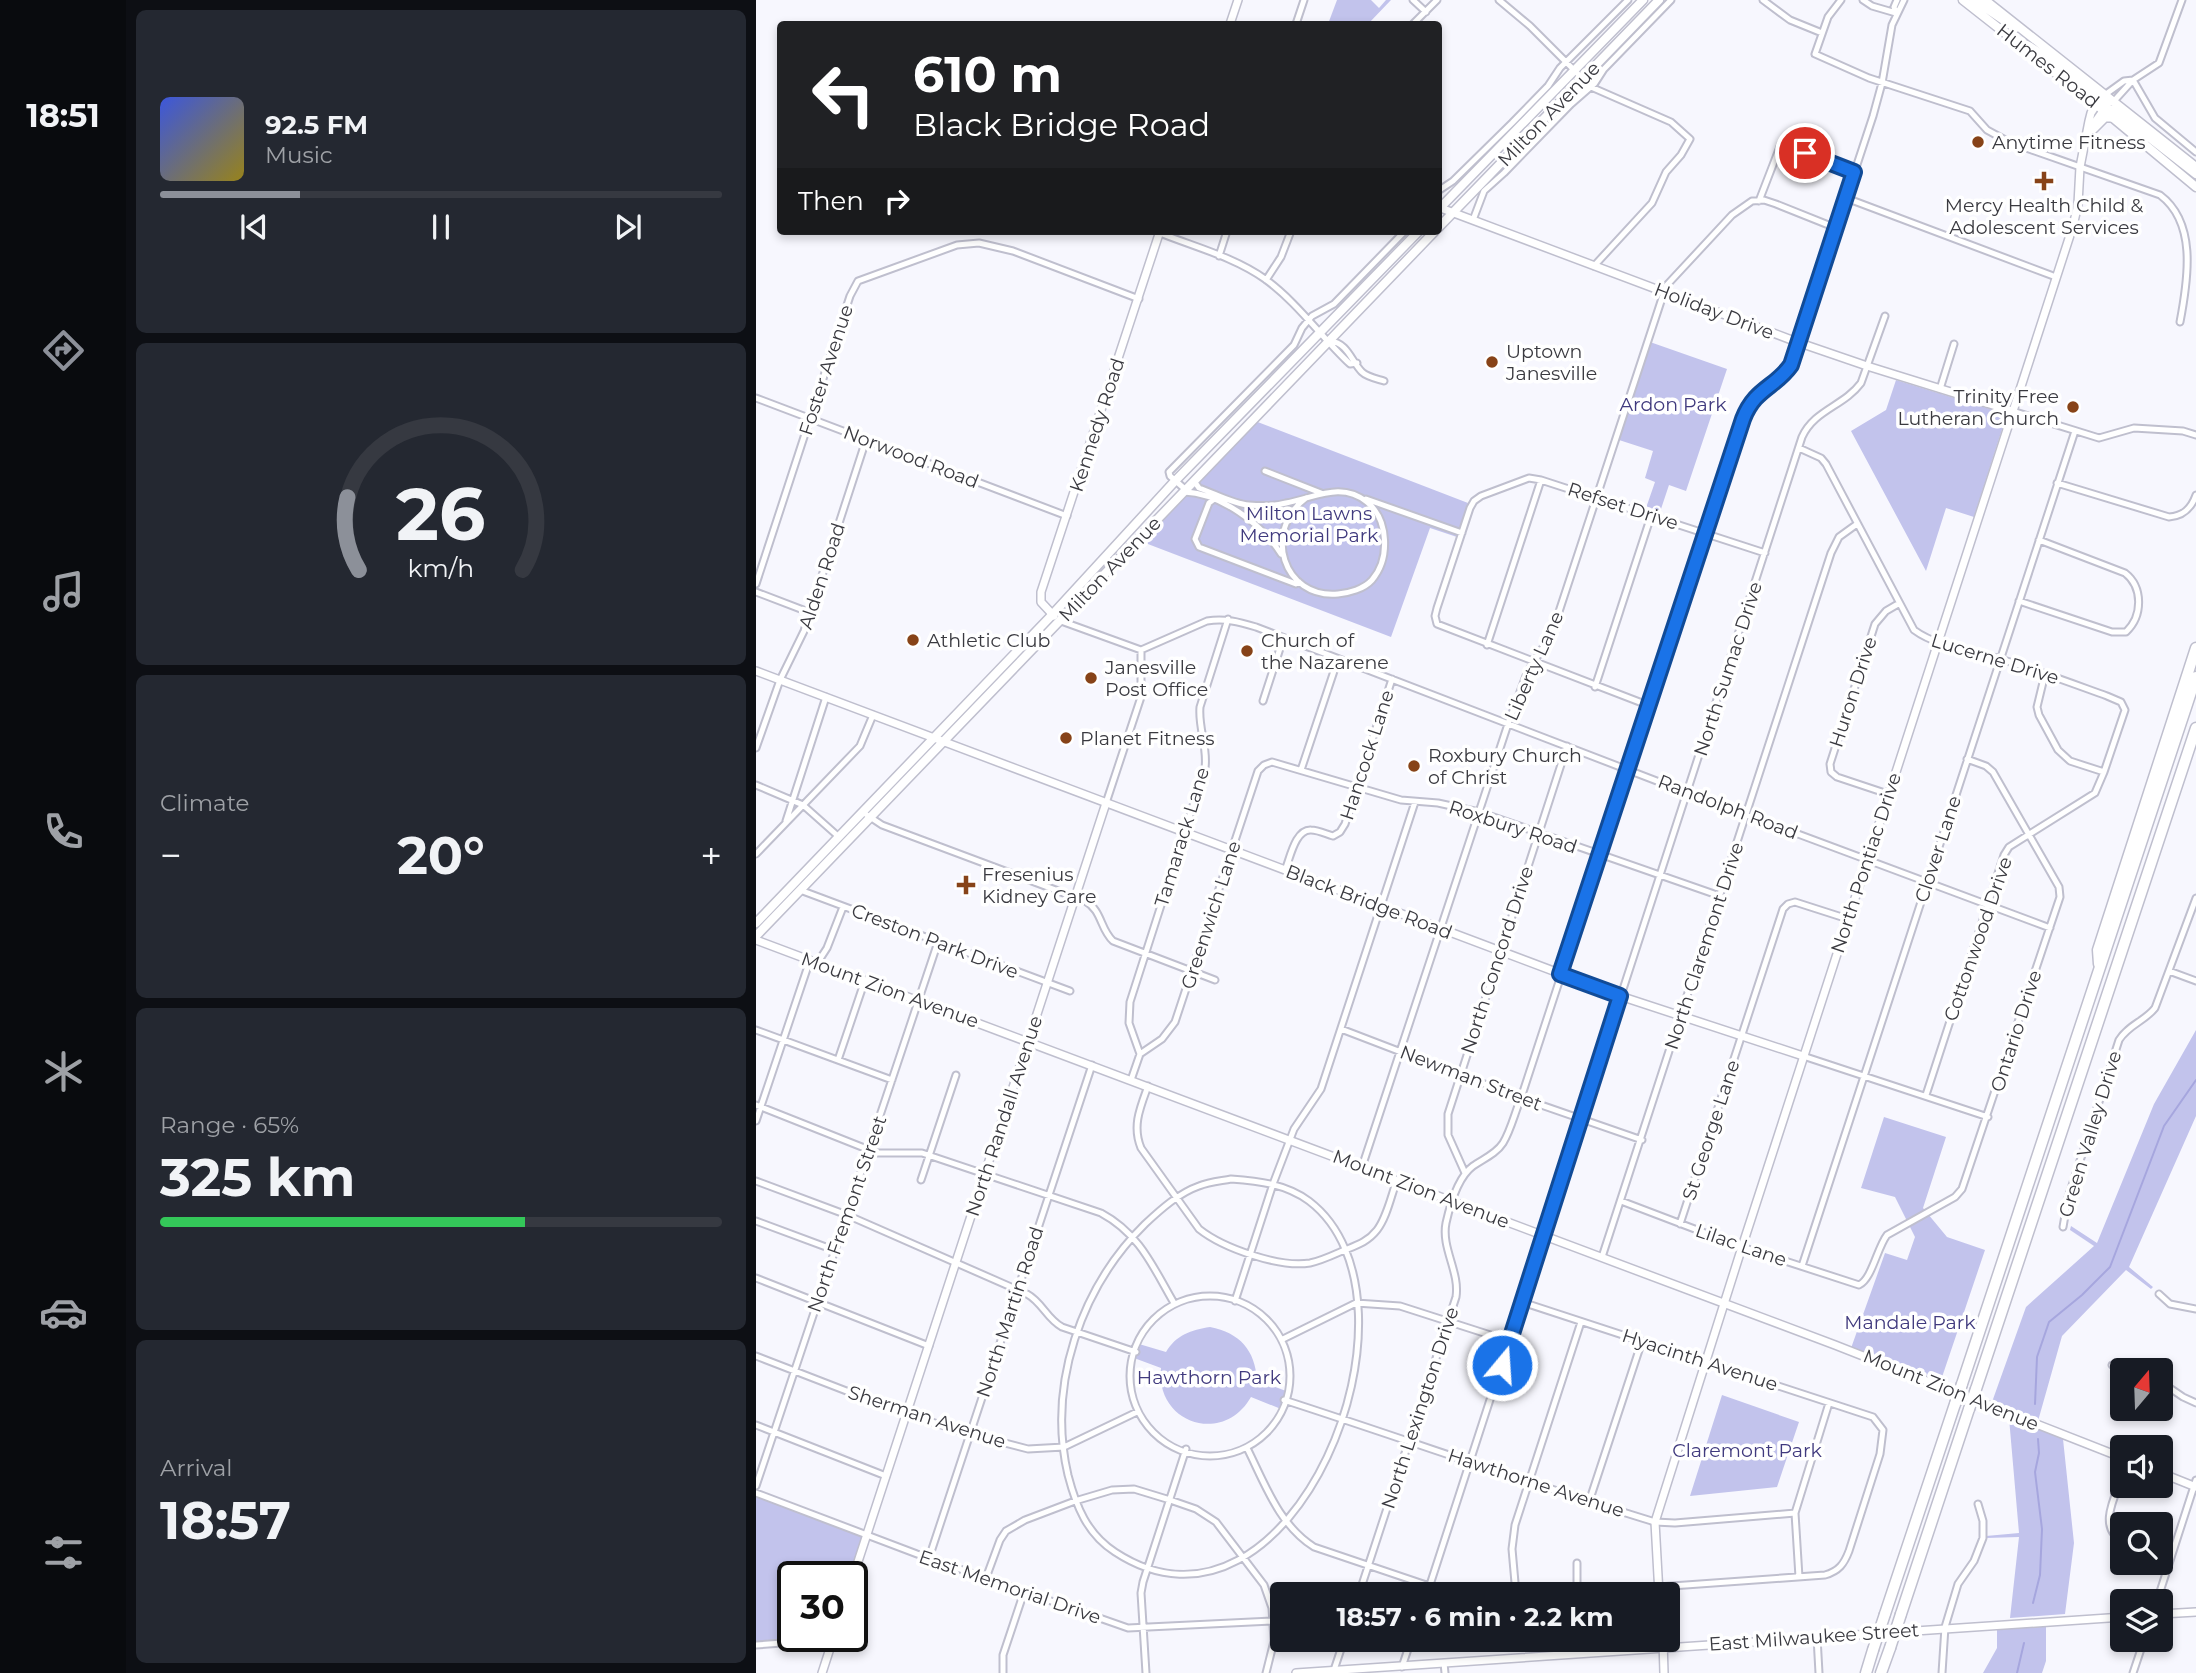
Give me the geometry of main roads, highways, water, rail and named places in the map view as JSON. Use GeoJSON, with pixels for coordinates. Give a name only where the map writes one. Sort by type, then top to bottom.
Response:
{"type":"FeatureCollection","features":[{"type":"Feature","properties":{"kind":"highway"},"geometry":{"type":"LineString","coordinates":[[2100,968],[2098,950],[2196,648]]}},
{"type":"Feature","properties":{"kind":"highway"},"geometry":{"type":"LineString","coordinates":[[1866,1673],[2196,677]]}},
{"type":"Feature","properties":{"kind":"highway"},"geometry":{"type":"LineString","coordinates":[[1881,1673],[2196,728]]}},
{"type":"Feature","properties":{"kind":"highway"},"geometry":{"type":"LineString","coordinates":[[2183,766],[2196,750]]}},
{"type":"Feature","properties":{"kind":"main road","name":"Milton Avenue"},"geometry":{"type":"LineString","coordinates":[[1442,206],[1643,0]]}},
{"type":"Feature","properties":{"kind":"main road","name":"Milton Avenue"},"geometry":{"type":"LineString","coordinates":[[1442,224],[1659,0]]}},
{"type":"Feature","properties":{"kind":"main road","name":"Humes Road"},"geometry":{"type":"LineString","coordinates":[[1963,0],[2196,167]]}},
{"type":"Feature","properties":{"kind":"main road"},"geometry":{"type":"LineString","coordinates":[[1974,0],[2004,22],[2036,40]]}},
{"type":"Feature","properties":{"kind":"main road","name":"Humes Road"},"geometry":{"type":"LineString","coordinates":[[1985,0],[2036,40],[2105,103],[2113,118],[2196,187]]}},
{"type":"Feature","properties":{"kind":"main road"},"geometry":{"type":"LineString","coordinates":[[2105,103],[2196,174]]}},
{"type":"Feature","properties":{"kind":"main road","name":"Milton Avenue"},"geometry":{"type":"LineString","coordinates":[[756,938],[836,854],[933,738],[1052,615],[1175,481],[1415,235]]}},
{"type":"Feature","properties":{"kind":"main road","name":"Milton Avenue"},"geometry":{"type":"LineString","coordinates":[[756,923],[839,837],[867,816],[944,742],[1431,235]]}},
{"type":"Feature","properties":{"kind":"main road"},"geometry":{"type":"LineString","coordinates":[[836,854],[839,837]]}},
{"type":"Feature","properties":{"kind":"waterway"},"geometry":{"type":"LineString","coordinates":[[2035,1404],[2037,1357],[2049,1322],[2110,1267],[2164,1126],[2196,1080]]}},
{"type":"Feature","properties":{"kind":"waterway"},"geometry":{"type":"LineString","coordinates":[[2033,1603],[2040,1575],[2042,1529],[2035,1472],[2039,1453],[2038,1439]]}},
{"type":"Feature","properties":{"kind":"waterway"},"geometry":{"type":"LineString","coordinates":[[2017,1673],[2024,1643]]}},
{"type":"Feature","properties":{"kind":"place","name":"Anytime Fitness"},"geometry":{"type":"Point","coordinates":[1978,142]}},
{"type":"Feature","properties":{"kind":"place","name":"Mercy Health Child & Adolescent Services"},"geometry":{"type":"Point","coordinates":[2044,181]}},
{"type":"Feature","properties":{"kind":"place","name":"Uptown Janesville"},"geometry":{"type":"Point","coordinates":[1492,362]}},
{"type":"Feature","properties":{"kind":"place","name":"Trinity Free Lutheran Church"},"geometry":{"type":"Point","coordinates":[2073,407]}},
{"type":"Feature","properties":{"kind":"place","name":"Athletic Club"},"geometry":{"type":"Point","coordinates":[913,640]}},
{"type":"Feature","properties":{"kind":"place","name":"Church of the Nazarene"},"geometry":{"type":"Point","coordinates":[1247,651]}},
{"type":"Feature","properties":{"kind":"place","name":"Janesville Post Office"},"geometry":{"type":"Point","coordinates":[1091,678]}},
{"type":"Feature","properties":{"kind":"place","name":"Planet Fitness"},"geometry":{"type":"Point","coordinates":[1066,738]}},
{"type":"Feature","properties":{"kind":"place","name":"Roxbury Church of Christ"},"geometry":{"type":"Point","coordinates":[1414,766]}},
{"type":"Feature","properties":{"kind":"place","name":"Fresenius Kidney Care"},"geometry":{"type":"Point","coordinates":[966,885]}},
{"type":"Feature","properties":{"kind":"park label","name":"Ardon Park"},"geometry":{"type":"Point","coordinates":[1673,404]}},
{"type":"Feature","properties":{"kind":"park label","name":"Milton Lawns Memorial Park"},"geometry":{"type":"Point","coordinates":[1309,524]}},
{"type":"Feature","properties":{"kind":"park label","name":"Mandale Park"},"geometry":{"type":"Point","coordinates":[1910,1322]}},
{"type":"Feature","properties":{"kind":"park label","name":"Hawthorn Park"},"geometry":{"type":"Point","coordinates":[1209,1377]}},
{"type":"Feature","properties":{"kind":"park label","name":"Claremont Park"},"geometry":{"type":"Point","coordinates":[1747,1450]}}]}
